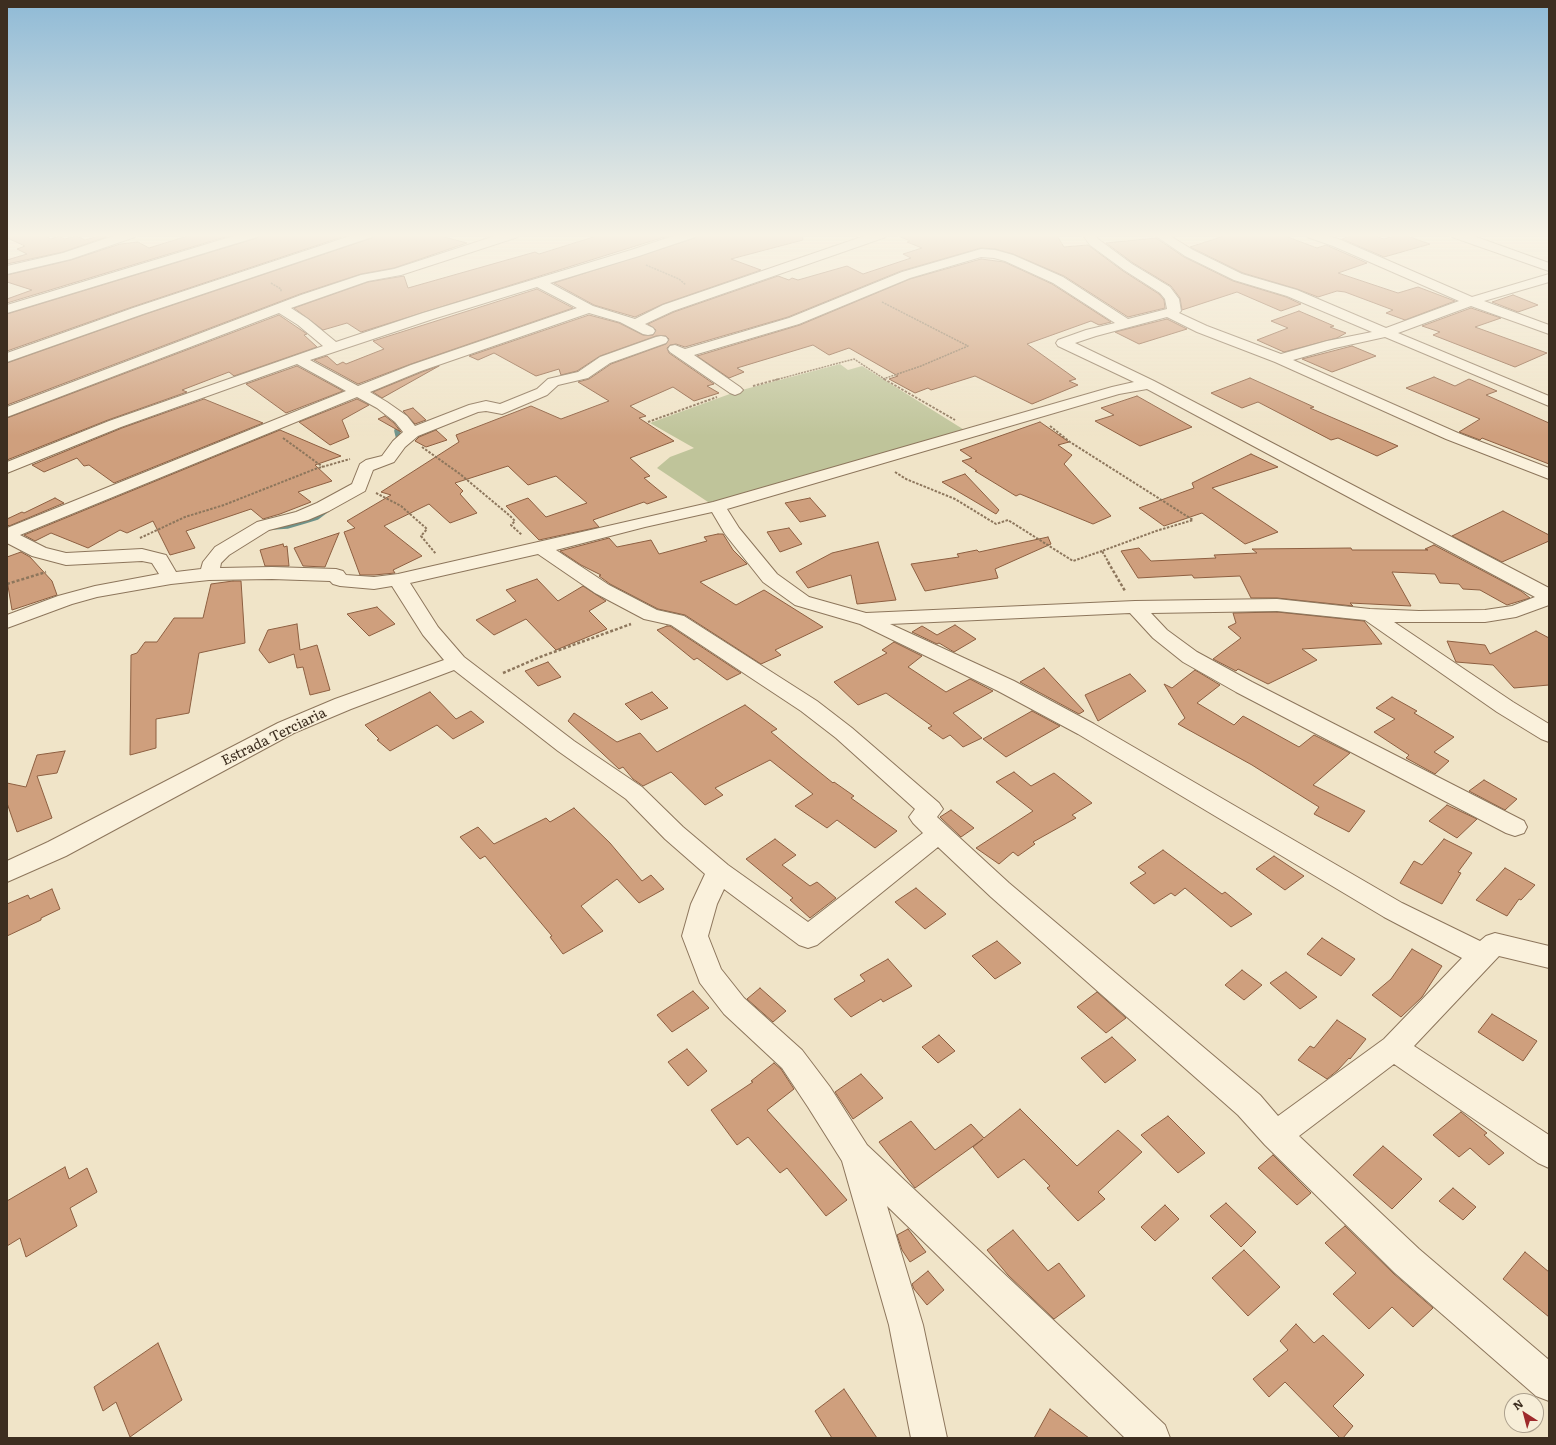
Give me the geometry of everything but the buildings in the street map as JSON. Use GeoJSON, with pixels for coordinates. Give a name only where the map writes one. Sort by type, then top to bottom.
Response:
{"type":"FeatureCollection","features":[{"type":"Feature","properties":{"kind":"street"},"geometry":{"type":"LineString","coordinates":[[7,309],[30,301]]}},
{"type":"Feature","properties":{"kind":"street"},"geometry":{"type":"LineString","coordinates":[[7,358],[171,301]]}},
{"type":"Feature","properties":{"kind":"street"},"geometry":{"type":"LineString","coordinates":[[7,412],[299,301]]}},
{"type":"Feature","properties":{"kind":"street"},"geometry":{"type":"LineString","coordinates":[[7,468],[115,424],[298,359],[477,301]]}},
{"type":"Feature","properties":{"kind":"street"},"geometry":{"type":"LineString","coordinates":[[574,301],[588,309],[602,312],[636,324],[735,390]]}},
{"type":"Feature","properties":{"kind":"street"},"geometry":{"type":"LineString","coordinates":[[636,324],[668,308],[686,301]]}},
{"type":"Feature","properties":{"kind":"street"},"geometry":{"type":"LineString","coordinates":[[683,354],[794,321],[840,301]]}},
{"type":"Feature","properties":{"kind":"street"},"geometry":{"type":"LineString","coordinates":[[1091,301],[1125,323]]}},
{"type":"Feature","properties":{"kind":"street"},"geometry":{"type":"LineString","coordinates":[[1172,301],[1174,311],[1125,323],[1063,343],[1149,384],[1549,597]]}},
{"type":"Feature","properties":{"kind":"street"},"geometry":{"type":"LineString","coordinates":[[1312,301],[1549,401]]}},
{"type":"Feature","properties":{"kind":"street"},"geometry":{"type":"LineString","coordinates":[[1280,359],[1332,344],[1385,332],[1471,301]]}},
{"type":"Feature","properties":{"kind":"street"},"geometry":{"type":"LineString","coordinates":[[1473,301],[1549,330]]}},
{"type":"Feature","properties":{"kind":"street"},"geometry":{"type":"LineString","coordinates":[[281,308],[303,322],[333,347]]}},
{"type":"Feature","properties":{"kind":"street"},"geometry":{"type":"LineString","coordinates":[[7,535],[356,391],[416,368],[588,309]]}},
{"type":"Feature","properties":{"kind":"street"},"geometry":{"type":"LineString","coordinates":[[1168,313],[1202,329],[1280,359],[1452,436],[1549,474]]}},
{"type":"Feature","properties":{"kind":"street"},"geometry":{"type":"LineString","coordinates":[[209,574],[212,562],[222,551],[240,539],[263,526],[302,516],[323,507],[359,487],[366,468],[372,464],[388,459],[412,432],[474,408],[486,406],[502,409],[542,392],[553,382],[583,374],[605,360],[660,340]]}},
{"type":"Feature","properties":{"kind":"street"},"geometry":{"type":"LineString","coordinates":[[298,359],[382,405],[401,418],[412,432]]}},
{"type":"Feature","properties":{"kind":"street"},"geometry":{"type":"LineString","coordinates":[[7,622],[72,598],[95,592],[171,578],[209,574],[272,573],[336,575],[340,580],[374,584],[398,580],[717,506],[880,457],[1117,390],[1149,384]]}},
{"type":"Feature","properties":{"kind":"street"},"geometry":{"type":"LineString","coordinates":[[717,506],[731,530],[770,578],[802,601],[865,619],[1006,686],[1086,729],[1393,910],[1482,955]]}},
{"type":"Feature","properties":{"kind":"street"},"geometry":{"type":"LineString","coordinates":[[7,535],[39,552],[66,559],[84,560],[123,555],[142,555],[159,559],[171,578]]}},
{"type":"Feature","properties":{"kind":"street"},"geometry":{"type":"LineString","coordinates":[[541,548],[602,590],[651,615],[677,620],[809,706],[844,733],[931,809],[921,817],[1000,890],[1249,1105],[1276,1135],[1407,1261],[1549,1383]]}},
{"type":"Feature","properties":{"kind":"street"},"geometry":{"type":"LineString","coordinates":[[398,580],[430,631],[457,662],[566,746],[634,793],[674,833],[720,872],[808,937],[939,833]]}},
{"type":"Feature","properties":{"kind":"street"},"geometry":{"type":"LineString","coordinates":[[865,619],[1135,607],[1277,605],[1370,615],[1419,617],[1485,616],[1516,611],[1549,597]]}},
{"type":"Feature","properties":{"kind":"street"},"geometry":{"type":"LineString","coordinates":[[1135,607],[1160,634],[1190,657],[1515,827]]}},
{"type":"Feature","properties":{"kind":"street"},"geometry":{"type":"LineString","coordinates":[[1370,615],[1505,707],[1549,734]]}},
{"type":"Feature","properties":{"kind":"street","name":"Estrada Terciaria"},"geometry":{"type":"LineString","coordinates":[[7,872],[57,849],[286,728],[343,704],[457,662]]}},
{"type":"Feature","properties":{"kind":"street"},"geometry":{"type":"LineString","coordinates":[[720,872],[704,904],[695,936],[710,975],[734,1006],[792,1059],[819,1097],[856,1155],[1152,1438]]}},
{"type":"Feature","properties":{"kind":"street"},"geometry":{"type":"LineString","coordinates":[[1276,1135],[1394,1048],[1482,955],[1495,944],[1549,957]]}},
{"type":"Feature","properties":{"kind":"street"},"geometry":{"type":"LineString","coordinates":[[1394,1048],[1549,1153]]}},
{"type":"Feature","properties":{"kind":"street"},"geometry":{"type":"LineString","coordinates":[[856,1155],[906,1325],[929,1438]]}},
{"type":"Feature","properties":{"kind":"path"},"geometry":{"type":"LineString","coordinates":[[279,301],[281,308]]}},
{"type":"Feature","properties":{"kind":"path"},"geometry":{"type":"LineString","coordinates":[[881,301],[968,346],[922,366],[883,379]]}},
{"type":"Feature","properties":{"kind":"path"},"geometry":{"type":"LineString","coordinates":[[648,422],[735,390],[854,359],[883,379],[975,431]]}},
{"type":"Feature","properties":{"kind":"path"},"geometry":{"type":"LineString","coordinates":[[880,457],[894,471],[906,479],[955,499],[996,524],[1008,520],[1074,561],[1156,531],[1193,520],[1070,442],[1033,414]]}},
{"type":"Feature","properties":{"kind":"path"},"geometry":{"type":"LineString","coordinates":[[266,427],[294,445],[323,467]]}},
{"type":"Feature","properties":{"kind":"path"},"geometry":{"type":"LineString","coordinates":[[399,445],[418,444],[445,462],[509,515],[515,521],[511,525],[526,539],[541,548]]}},
{"type":"Feature","properties":{"kind":"path"},"geometry":{"type":"LineString","coordinates":[[123,555],[129,546],[141,536],[166,525],[224,505],[323,467],[352,459]]}},
{"type":"Feature","properties":{"kind":"path"},"geometry":{"type":"LineString","coordinates":[[359,487],[389,499],[402,506],[414,516],[427,529],[421,536],[447,569]]}},
{"type":"Feature","properties":{"kind":"path"},"geometry":{"type":"LineString","coordinates":[[1102,551],[1135,607]]}},
{"type":"Feature","properties":{"kind":"path"},"geometry":{"type":"LineString","coordinates":[[482,682],[540,657],[610,632],[651,615]]}},
{"type":"Feature","properties":{"kind":"green space"},"geometry":{"type":"Polygon","coordinates":[[[840,364],[848,370],[862,366],[966,431],[714,506],[657,468],[670,457],[694,448],[650,423],[738,391],[840,364]]]}},
{"type":"Feature","properties":{"kind":"waterway"},"geometry":{"type":"LineString","coordinates":[[397,431],[399,439],[397,446]]}},
{"type":"Feature","properties":{"kind":"waterway"},"geometry":{"type":"LineString","coordinates":[[273,527],[287,526],[304,521],[317,517],[325,511]]}}]}
